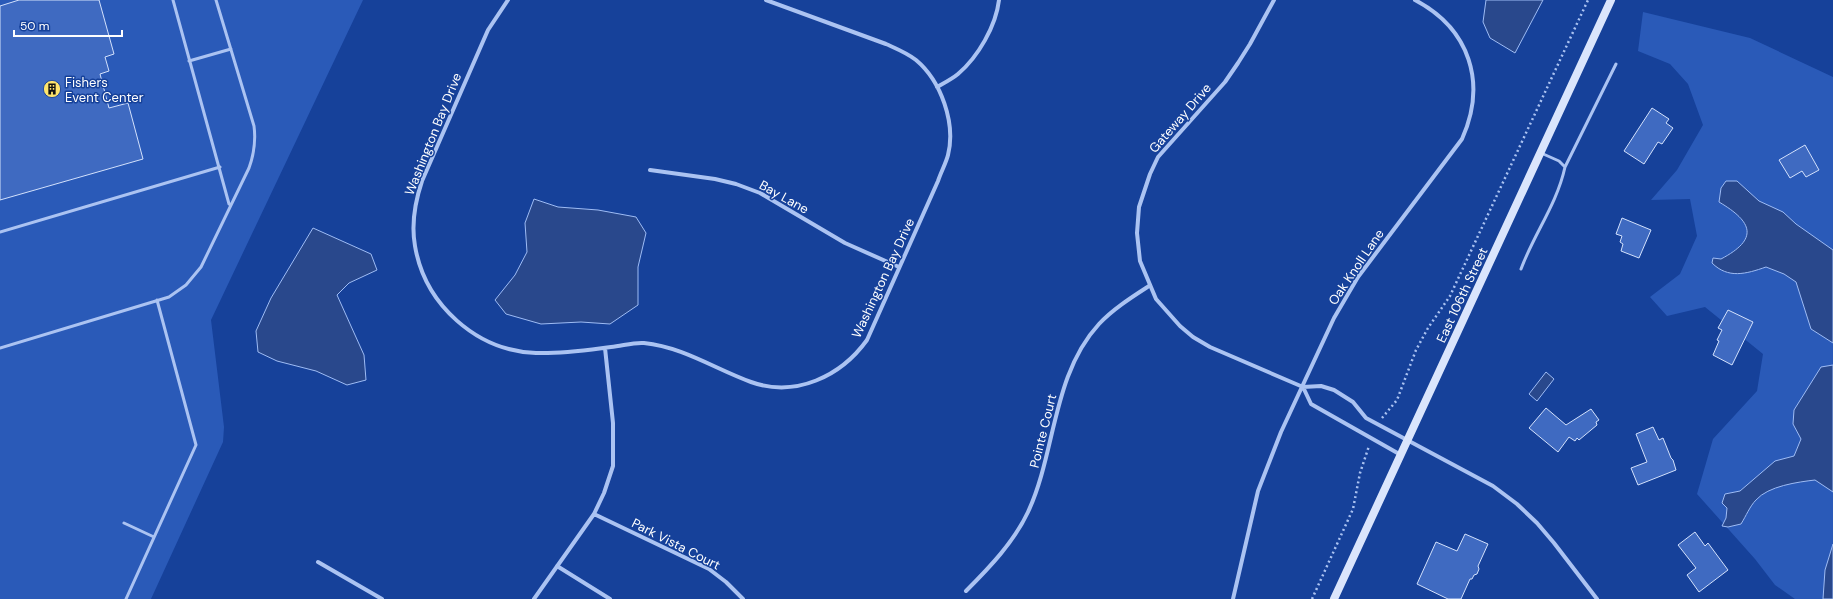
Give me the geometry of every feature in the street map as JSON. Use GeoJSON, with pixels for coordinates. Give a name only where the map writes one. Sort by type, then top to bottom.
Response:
{"type":"FeatureCollection","features":[{"type":"Feature","properties":{"kind":"main road","name":"East 106th Street"},"geometry":{"type":"LineString","coordinates":[[1334,599],[1611,0]]}},
{"type":"Feature","properties":{"kind":"street","name":"Washington Bay Drive"},"geometry":{"type":"LineString","coordinates":[[508,0],[488,30],[422,181],[415,204],[413,223],[414,246],[428,285],[438,300],[466,330],[483,340],[500,347],[536,354],[642,343],[662,345],[680,351],[752,382],[780,387],[810,384],[843,366],[857,354],[870,332],[938,180],[948,154],[950,135],[948,116],[937,87],[916,61],[902,51],[766,0]]}},
{"type":"Feature","properties":{"kind":"street"},"geometry":{"type":"LineString","coordinates":[[937,87],[958,74],[981,46],[994,20],[999,0]]}},
{"type":"Feature","properties":{"kind":"street","name":"Gateway Drive"},"geometry":{"type":"LineString","coordinates":[[1274,0],[1250,44],[1233,70],[1158,157],[1150,174],[1139,207],[1137,233],[1140,261],[1149,286],[1160,305],[1193,338],[1210,347],[1303,387],[1321,386],[1334,390],[1353,402],[1366,418],[1493,486],[1517,504],[1550,538],[1597,599]]}},
{"type":"Feature","properties":{"kind":"street","name":"Oak Knoll Lane"},"geometry":{"type":"LineString","coordinates":[[1233,599],[1258,491],[1281,432],[1334,318],[1358,276],[1462,139],[1468,125],[1475,86],[1467,54],[1452,28],[1427,6],[1415,0]]}},
{"type":"Feature","properties":{"kind":"street","name":"Bay Lane"},"geometry":{"type":"LineString","coordinates":[[650,170],[714,179],[736,184],[760,193],[845,243],[899,267]]}},
{"type":"Feature","properties":{"kind":"street","name":"Pointe Court"},"geometry":{"type":"LineString","coordinates":[[966,591],[997,557],[1019,528],[1028,513],[1041,480],[1068,377],[1087,340],[1099,324],[1118,308],[1149,286]]}},
{"type":"Feature","properties":{"kind":"street"},"geometry":{"type":"LineString","coordinates":[[534,599],[594,514],[604,493],[613,466],[613,423],[605,348]]}},
{"type":"Feature","properties":{"kind":"street"},"geometry":{"type":"LineString","coordinates":[[1303,387],[1310,404],[1401,455]]}},
{"type":"Feature","properties":{"kind":"street","name":"Park Vista Court"},"geometry":{"type":"LineString","coordinates":[[594,514],[709,569],[726,582],[743,599]]}},
{"type":"Feature","properties":{"kind":"street"},"geometry":{"type":"LineString","coordinates":[[318,562],[382,599]]}},
{"type":"Feature","properties":{"kind":"street"},"geometry":{"type":"LineString","coordinates":[[557,566],[610,599]]}},
{"type":"Feature","properties":{"kind":"lane"},"geometry":{"type":"LineString","coordinates":[[173,0],[230,205]]}},
{"type":"Feature","properties":{"kind":"lane"},"geometry":{"type":"LineString","coordinates":[[0,348],[169,297],[186,285],[201,266],[253,156],[255,136],[216,0]]}},
{"type":"Feature","properties":{"kind":"lane"},"geometry":{"type":"LineString","coordinates":[[189,61],[231,49]]}},
{"type":"Feature","properties":{"kind":"lane"},"geometry":{"type":"LineString","coordinates":[[1521,269],[1525,257],[1557,194],[1565,167],[1616,64]]}},
{"type":"Feature","properties":{"kind":"lane"},"geometry":{"type":"LineString","coordinates":[[1541,153],[1559,161],[1565,167]]}},
{"type":"Feature","properties":{"kind":"lane"},"geometry":{"type":"LineString","coordinates":[[0,232],[220,168]]}},
{"type":"Feature","properties":{"kind":"lane"},"geometry":{"type":"LineString","coordinates":[[126,599],[196,445],[157,300]]}},
{"type":"Feature","properties":{"kind":"lane"},"geometry":{"type":"LineString","coordinates":[[124,523],[154,537]]}},
{"type":"Feature","properties":{"kind":"path"},"geometry":{"type":"LineString","coordinates":[[1379,425],[1386,412],[1397,400],[1416,350],[1428,328],[1450,296],[1588,0]]}},
{"type":"Feature","properties":{"kind":"path"},"geometry":{"type":"LineString","coordinates":[[1312,599],[1350,518],[1365,453],[1373,439]]}},
{"type":"Feature","properties":{"kind":"shaded area"},"geometry":{"type":"Polygon","coordinates":[[[0,0],[363,0],[211,320],[224,427],[223,442],[151,599],[0,599],[0,0]]]}},
{"type":"Feature","properties":{"kind":"shaded area"},"geometry":{"type":"Polygon","coordinates":[[[1486,0],[1543,0],[1515,53],[1490,38],[1483,22],[1486,0]]]}},
{"type":"Feature","properties":{"kind":"shaded area"},"geometry":{"type":"Polygon","coordinates":[[[1643,12],[1750,38],[1833,77],[1833,599],[1795,599],[1775,585],[1755,559],[1697,494],[1713,439],[1757,391],[1763,354],[1705,307],[1667,316],[1650,297],[1680,274],[1697,236],[1690,199],[1651,200],[1677,170],[1703,125],[1688,84],[1670,64],[1638,51],[1643,12]]]}},
{"type":"Feature","properties":{"kind":"shaded area"},"geometry":{"type":"Polygon","coordinates":[[[1726,181],[1737,181],[1759,201],[1783,212],[1796,224],[1833,250],[1833,343],[1811,329],[1796,282],[1784,274],[1766,267],[1751,272],[1738,274],[1731,273],[1718,268],[1712,263],[1713,258],[1721,259],[1733,252],[1742,244],[1746,237],[1747,230],[1745,224],[1730,209],[1719,202],[1721,188],[1726,181]]]}},
{"type":"Feature","properties":{"kind":"shaded area"},"geometry":{"type":"Polygon","coordinates":[[[534,199],[558,207],[598,210],[636,217],[646,233],[638,267],[638,305],[610,324],[581,322],[541,324],[506,314],[495,300],[515,275],[527,252],[525,223],[534,199]]]}},
{"type":"Feature","properties":{"kind":"shaded area"},"geometry":{"type":"Polygon","coordinates":[[[313,228],[371,254],[377,270],[349,283],[337,295],[364,355],[366,380],[347,385],[316,371],[277,361],[258,352],[256,331],[271,298],[313,228]]]}},
{"type":"Feature","properties":{"kind":"shaded area"},"geometry":{"type":"Polygon","coordinates":[[[1833,365],[1833,492],[1815,480],[1775,488],[1761,495],[1756,500],[1741,524],[1728,527],[1722,526],[1726,518],[1727,508],[1722,503],[1725,494],[1740,491],[1775,461],[1794,456],[1801,439],[1793,424],[1794,410],[1821,367],[1833,365]]]}},
{"type":"Feature","properties":{"kind":"shaded area"},"geometry":{"type":"Polygon","coordinates":[[[1546,372],[1554,379],[1537,401],[1529,394],[1546,372]]]}},
{"type":"Feature","properties":{"kind":"shaded area"},"geometry":{"type":"Polygon","coordinates":[[[1833,544],[1833,599],[1823,599],[1825,570],[1833,544]]]}},
{"type":"Feature","properties":{"kind":"building","name":"Fishers Event Center"},"geometry":{"type":"Polygon","coordinates":[[[19,0],[99,0],[114,54],[105,57],[109,71],[100,74],[109,108],[128,103],[143,159],[0,200],[0,6],[19,0]]]}},
{"type":"Feature","properties":{"kind":"building"},"geometry":{"type":"Polygon","coordinates":[[[1652,108],[1669,119],[1666,123],[1673,128],[1662,144],[1658,142],[1644,164],[1624,151],[1652,108]]]}},
{"type":"Feature","properties":{"kind":"building"},"geometry":{"type":"Polygon","coordinates":[[[1805,145],[1819,170],[1806,177],[1802,171],[1790,178],[1779,160],[1805,145]]]}},
{"type":"Feature","properties":{"kind":"building"},"geometry":{"type":"Polygon","coordinates":[[[1622,218],[1651,230],[1639,258],[1621,251],[1623,244],[1620,242],[1622,236],[1616,234],[1622,218]]]}},
{"type":"Feature","properties":{"kind":"building"},"geometry":{"type":"Polygon","coordinates":[[[1728,310],[1753,322],[1732,365],[1713,355],[1719,341],[1717,340],[1722,330],[1718,328],[1728,310]]]}},
{"type":"Feature","properties":{"kind":"building"},"geometry":{"type":"Polygon","coordinates":[[[1546,408],[1566,425],[1591,409],[1599,420],[1596,422],[1597,425],[1579,440],[1577,438],[1575,441],[1569,437],[1558,452],[1529,428],[1546,408]]]}},
{"type":"Feature","properties":{"kind":"building"},"geometry":{"type":"Polygon","coordinates":[[[1653,427],[1659,440],[1663,438],[1676,470],[1638,485],[1631,468],[1647,462],[1636,434],[1653,427]]]}},
{"type":"Feature","properties":{"kind":"building"},"geometry":{"type":"Polygon","coordinates":[[[1695,532],[1705,546],[1708,543],[1728,570],[1699,592],[1687,575],[1696,568],[1678,545],[1695,532]]]}},
{"type":"Feature","properties":{"kind":"building"},"geometry":{"type":"Polygon","coordinates":[[[1465,534],[1488,544],[1478,566],[1479,569],[1477,574],[1470,579],[1461,599],[1448,599],[1417,584],[1436,542],[1457,551],[1465,534]]]}},
{"type":"Feature","properties":{"kind":"place","name":"Fishers Event Center"},"geometry":{"type":"Point","coordinates":[52,89]}}]}
